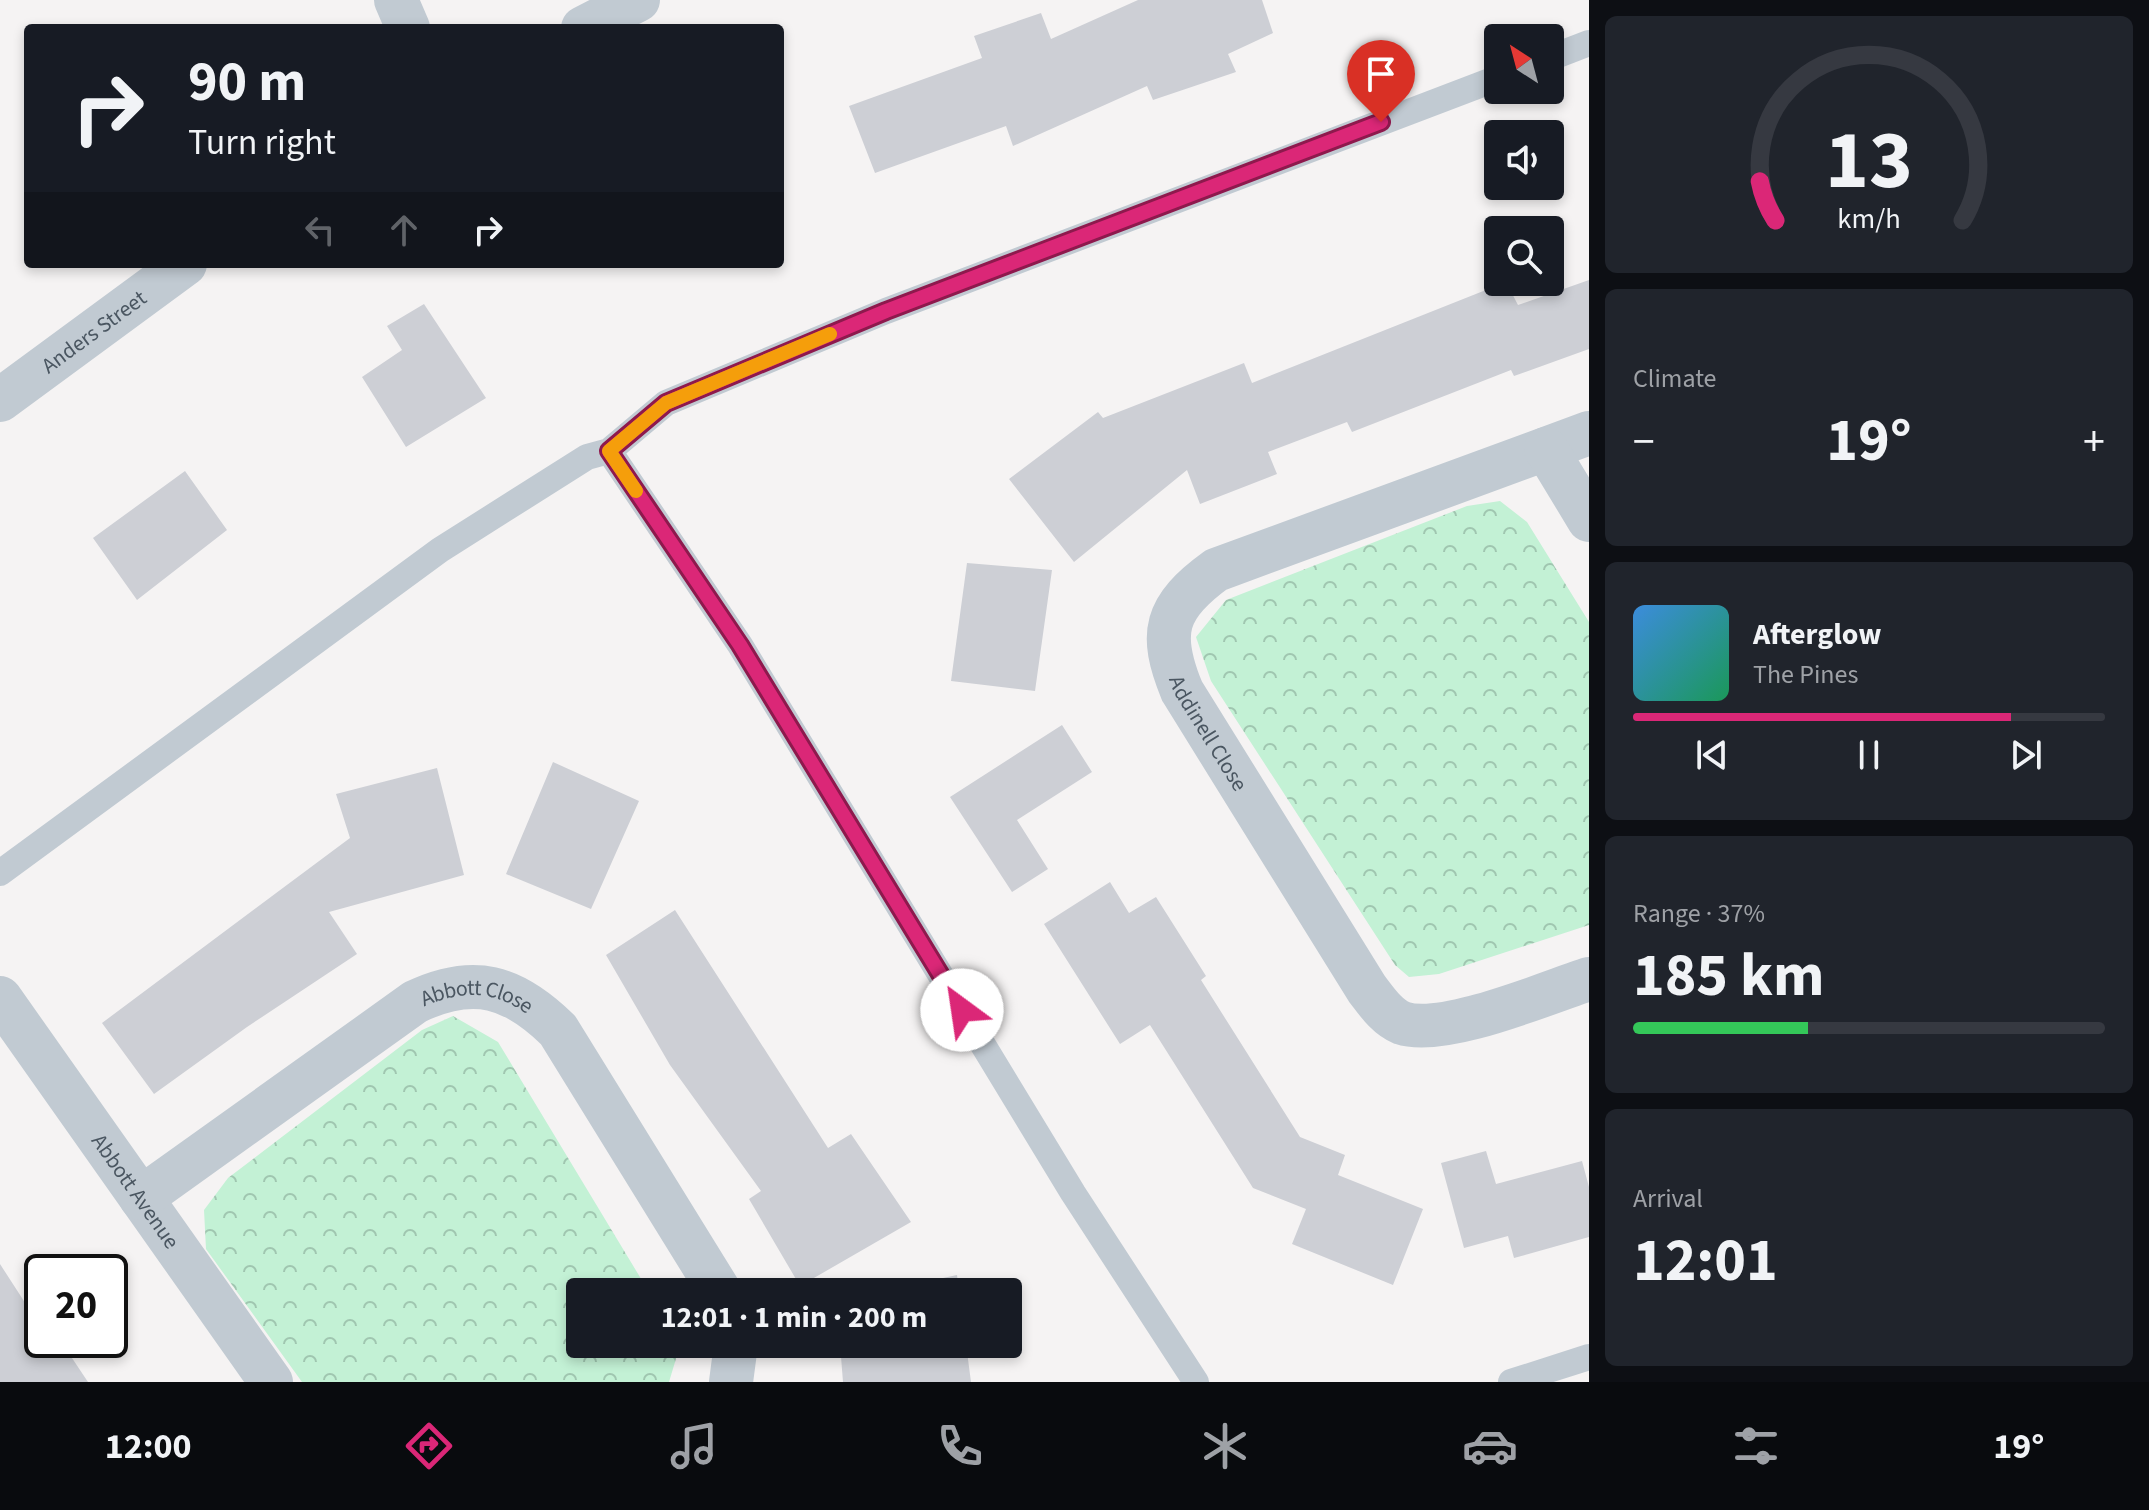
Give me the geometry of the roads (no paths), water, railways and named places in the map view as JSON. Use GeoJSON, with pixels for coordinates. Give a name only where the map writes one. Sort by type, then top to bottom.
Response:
{"type":"FeatureCollection","features":[{"type":"Feature","properties":{"kind":"street"},"geometry":{"type":"LineString","coordinates":[[396,0],[406,24]]}},
{"type":"Feature","properties":{"kind":"street"},"geometry":{"type":"LineString","coordinates":[[591,24],[638,0]]}},
{"type":"Feature","properties":{"kind":"street","name":"Anders Street"},"geometry":{"type":"LineString","coordinates":[[0,400],[180,268]]}},
{"type":"Feature","properties":{"kind":"street","name":"Addinell Close"},"geometry":{"type":"LineString","coordinates":[[1589,433],[1216,570],[1182,598],[1173,616],[1169,639],[1171,663],[1182,691],[1367,989],[1383,1009],[1399,1022],[1413,1025],[1456,1023],[1589,979]]}},
{"type":"Feature","properties":{"kind":"street"},"geometry":{"type":"LineString","coordinates":[[1546,449],[1589,520]]}},
{"type":"Feature","properties":{"kind":"street","name":"Abbott Close"},"geometry":{"type":"LineString","coordinates":[[141,1198],[415,1002],[440,990],[474,986],[505,991],[526,1002],[558,1030],[711,1278]]}},
{"type":"Feature","properties":{"kind":"street","name":"Abbott Avenue"},"geometry":{"type":"LineString","coordinates":[[0,998],[271,1382]]}},
{"type":"Feature","properties":{"kind":"street"},"geometry":{"type":"LineString","coordinates":[[731,1382],[734,1358]]}},
{"type":"Feature","properties":{"kind":"lane"},"geometry":{"type":"LineString","coordinates":[[1564,53],[1589,43]]}},
{"type":"Feature","properties":{"kind":"lane"},"geometry":{"type":"LineString","coordinates":[[0,873],[440,550],[587,457],[609,451],[666,403],[901,305],[1484,83]]}},
{"type":"Feature","properties":{"kind":"lane"},"geometry":{"type":"LineString","coordinates":[[609,451],[740,645],[1073,1193],[1196,1382]]}},
{"type":"Feature","properties":{"kind":"lane"},"geometry":{"type":"LineString","coordinates":[[1511,1382],[1589,1357]]}}]}
